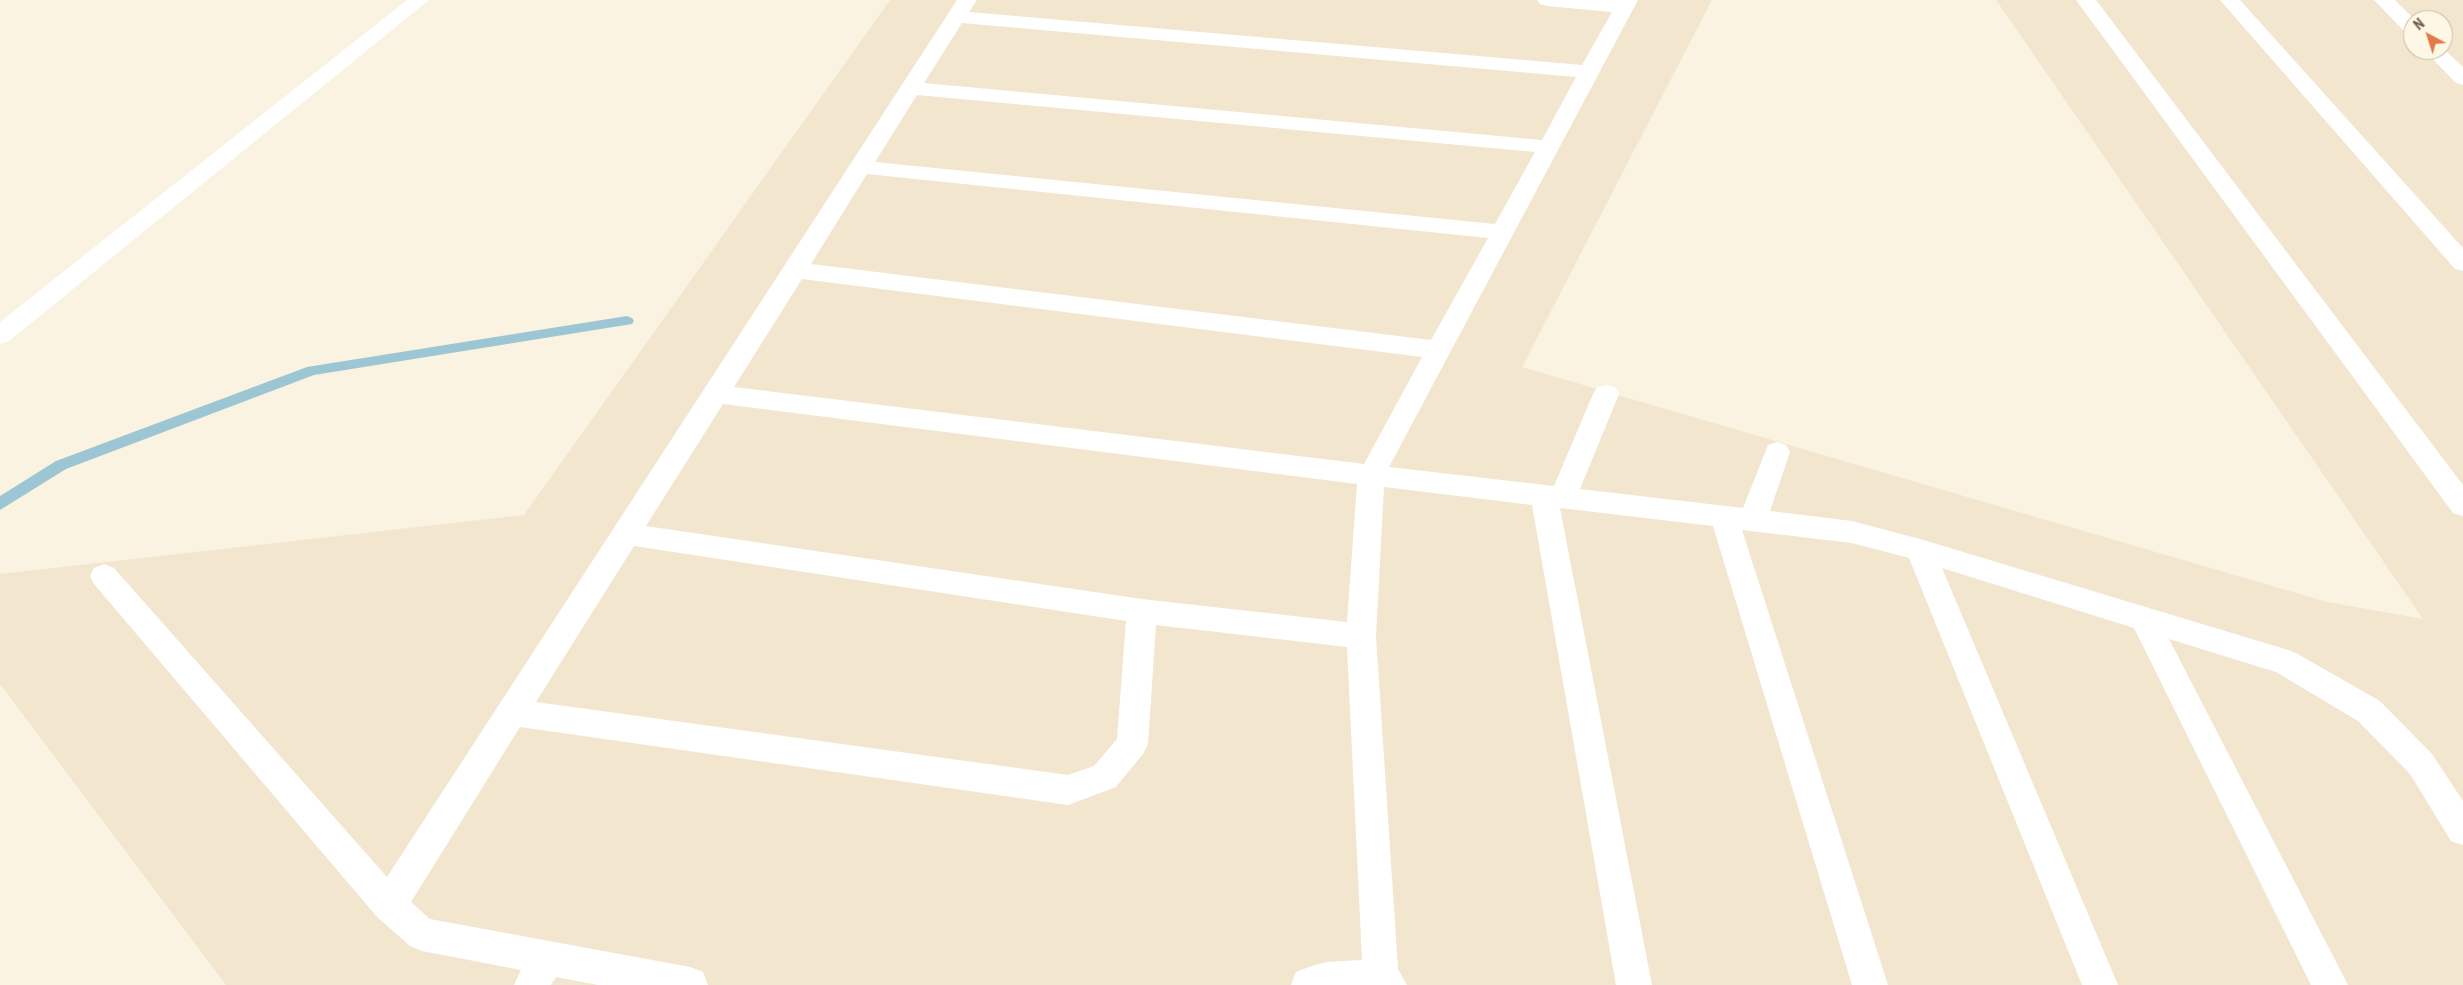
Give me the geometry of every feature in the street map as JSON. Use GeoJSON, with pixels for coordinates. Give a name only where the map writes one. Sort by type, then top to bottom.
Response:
{"type":"FeatureCollection","features":[{"type":"Feature","properties":{"kind":"street"},"geometry":{"type":"LineString","coordinates":[[0,335],[419,0]]}},
{"type":"Feature","properties":{"kind":"street"},"geometry":{"type":"LineString","coordinates":[[1308,985],[1326,980],[1385,981],[1362,636],[1371,476],[1626,3],[1547,0]]}},
{"type":"Feature","properties":{"kind":"street"},"geometry":{"type":"LineString","coordinates":[[2086,0],[2463,505]]}},
{"type":"Feature","properties":{"kind":"street"},"geometry":{"type":"LineString","coordinates":[[2230,0],[2463,263]]}},
{"type":"Feature","properties":{"kind":"street"},"geometry":{"type":"LineString","coordinates":[[2384,0],[2403,19]]}},
{"type":"Feature","properties":{"kind":"street"},"geometry":{"type":"LineString","coordinates":[[389,905],[961,9],[1589,72]]}},
{"type":"Feature","properties":{"kind":"street"},"geometry":{"type":"LineString","coordinates":[[2444,60],[2463,79]]}},
{"type":"Feature","properties":{"kind":"street"},"geometry":{"type":"LineString","coordinates":[[911,88],[1549,147]]}},
{"type":"Feature","properties":{"kind":"street"},"geometry":{"type":"LineString","coordinates":[[860,167],[1502,232]]}},
{"type":"Feature","properties":{"kind":"street"},"geometry":{"type":"LineString","coordinates":[[795,270],[1438,350]]}},
{"type":"Feature","properties":{"kind":"street"},"geometry":{"type":"LineString","coordinates":[[715,394],[1371,476],[1852,532],[1920,550],[2285,662],[2369,711],[2421,764],[2463,830]]}},
{"type":"Feature","properties":{"kind":"street"},"geometry":{"type":"LineString","coordinates":[[1606,394],[1554,497],[1634,985]]}},
{"type":"Feature","properties":{"kind":"street"},"geometry":{"type":"LineString","coordinates":[[1777,452],[1739,518],[1870,985]]}},
{"type":"Feature","properties":{"kind":"street"},"geometry":{"type":"LineString","coordinates":[[626,534],[1142,611],[1362,636]]}},
{"type":"Feature","properties":{"kind":"street"},"geometry":{"type":"LineString","coordinates":[[1920,550],[2100,985]]}},
{"type":"Feature","properties":{"kind":"street"},"geometry":{"type":"LineString","coordinates":[[104,576],[389,905],[422,934],[539,971],[690,985]]}},
{"type":"Feature","properties":{"kind":"street"},"geometry":{"type":"LineString","coordinates":[[512,712],[1068,790],[1105,777],[1132,744],[1142,611]]}},
{"type":"Feature","properties":{"kind":"street"},"geometry":{"type":"LineString","coordinates":[[2144,619],[2330,985]]}},
{"type":"Feature","properties":{"kind":"shaded area"},"geometry":{"type":"Polygon","coordinates":[[[890,0],[1712,0],[1522,367],[2327,602],[2423,619],[1996,0],[2463,0],[2463,985],[226,985],[0,684],[0,574],[524,515],[890,0]]]}},
{"type":"Feature","properties":{"kind":"waterway"},"geometry":{"type":"LineString","coordinates":[[0,504],[61,465],[312,370],[627,321]]}}]}
